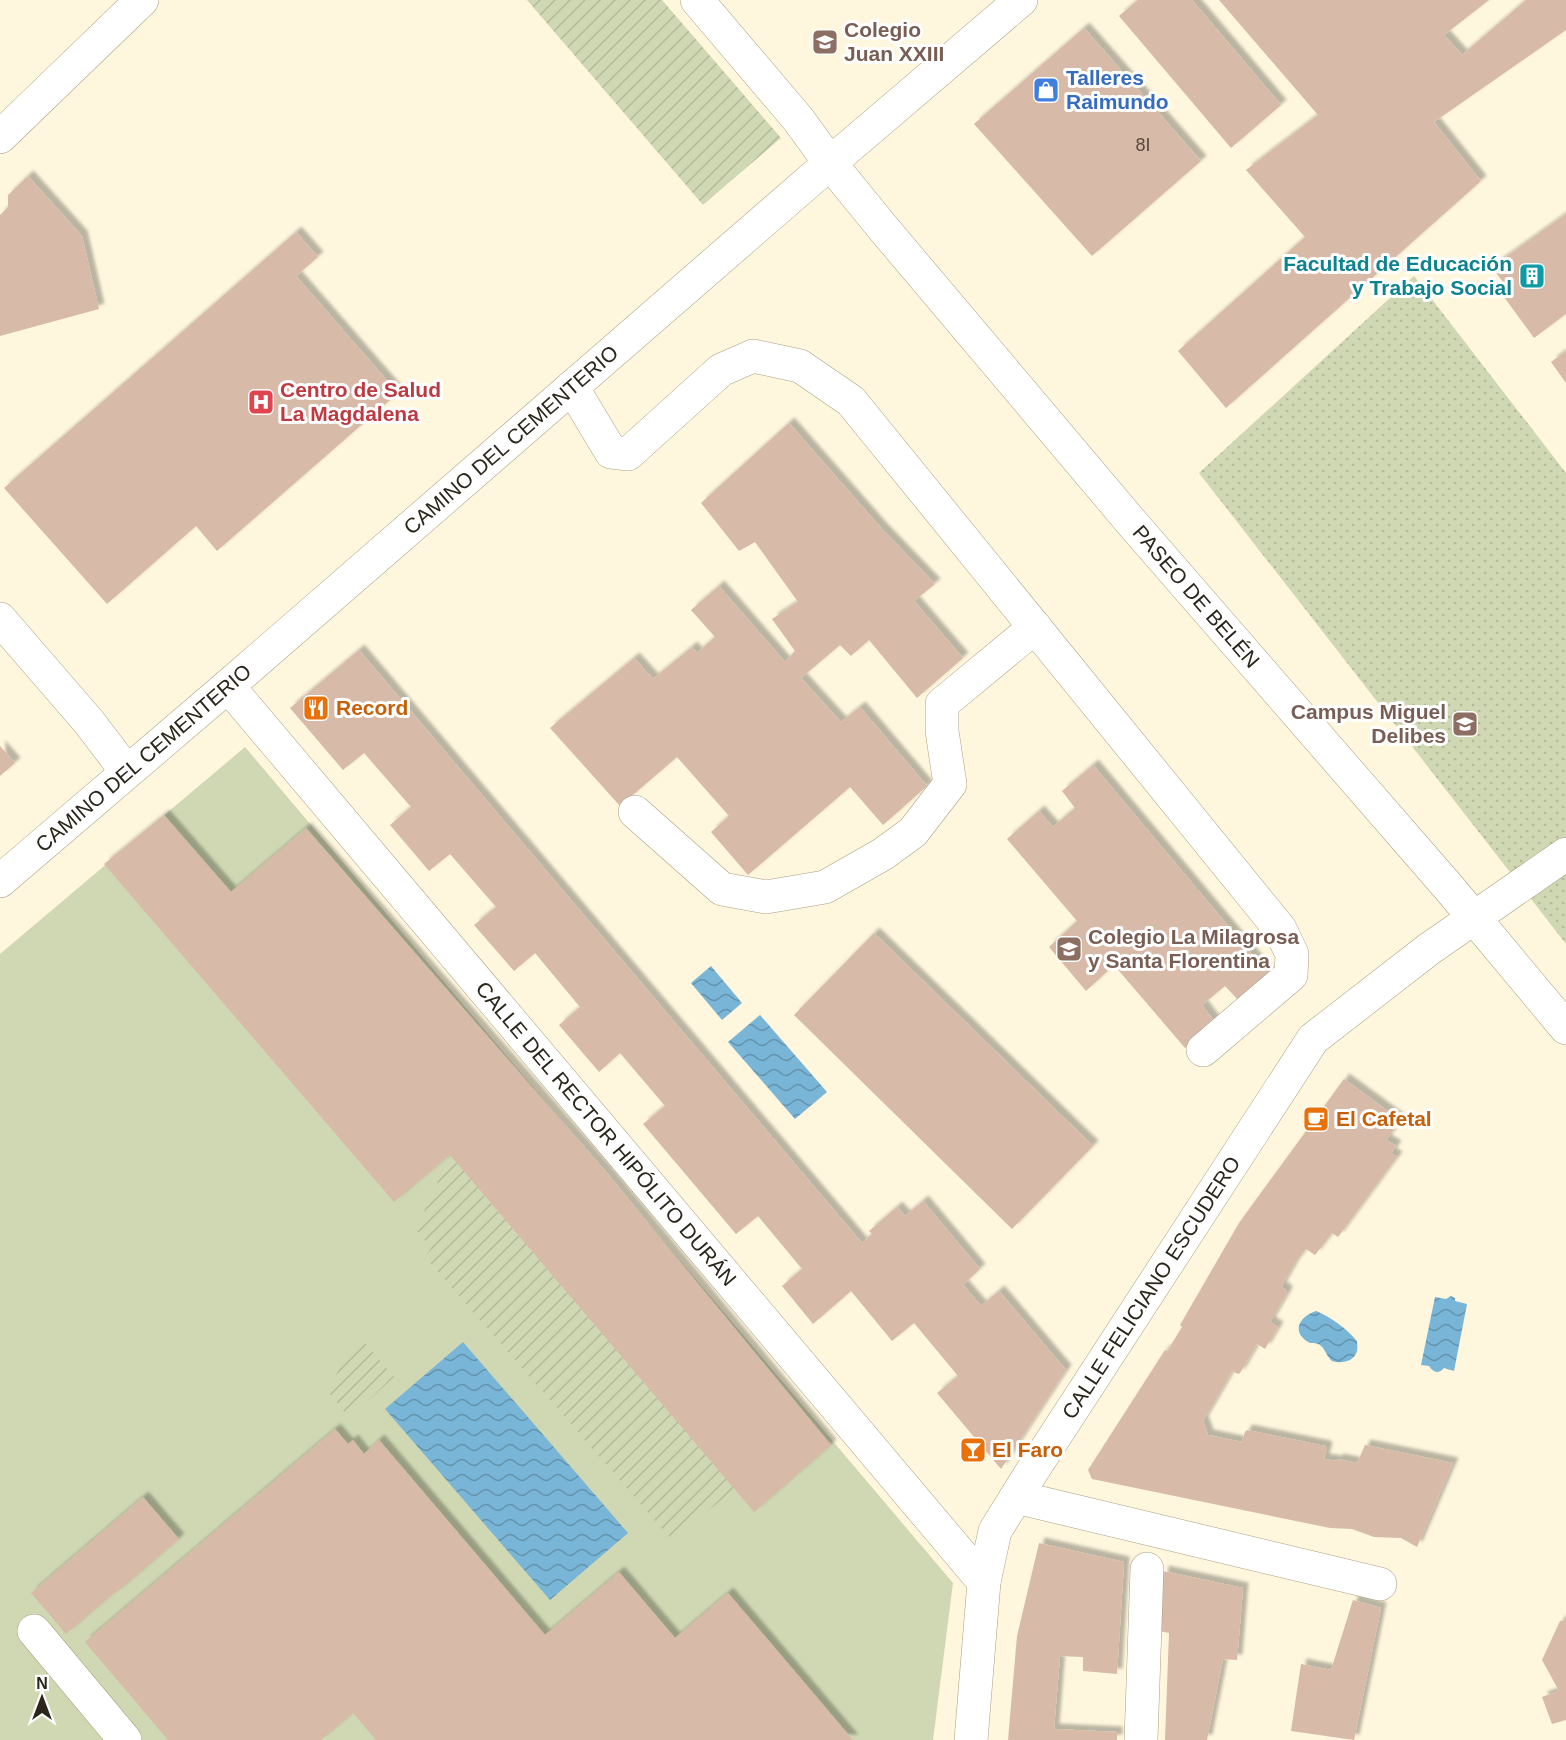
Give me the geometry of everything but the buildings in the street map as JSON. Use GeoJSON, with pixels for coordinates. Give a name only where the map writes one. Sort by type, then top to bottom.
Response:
{"type":"FeatureCollection","features":[{"type":"Feature","properties":{"kind":"street"},"geometry":{"type":"LineString","coordinates":[[0,137],[142,0]]}},
{"type":"Feature","properties":{"kind":"street","name":"PASEO DE BELÉN"},"geometry":{"type":"LineString","coordinates":[[697,0],[798,119],[830,163],[890,237],[1132,523],[1566,1028]]}},
{"type":"Feature","properties":{"kind":"street","name":"CAMINO DEL CEMENTERIO"},"geometry":{"type":"LineString","coordinates":[[0,881],[1021,0]]}},
{"type":"Feature","properties":{"kind":"street"},"geometry":{"type":"LineString","coordinates":[[572,387],[611,452],[628,454],[721,370],[753,356],[800,366],[851,401],[1280,929],[1292,954],[1291,975],[1203,1050]]}},
{"type":"Feature","properties":{"kind":"street"},"geometry":{"type":"LineString","coordinates":[[0,619],[90,722],[127,772]]}},
{"type":"Feature","properties":{"kind":"street"},"geometry":{"type":"LineString","coordinates":[[635,812],[722,889],[766,897],[825,887],[883,854],[913,832],[950,784],[942,731],[942,704],[1035,627]]}},
{"type":"Feature","properties":{"kind":"street","name":"CALLE DEL RECTOR HIPÓLITO DURÁN"},"geometry":{"type":"LineString","coordinates":[[228,686],[984,1582]]}},
{"type":"Feature","properties":{"kind":"street","name":"CALLE FELICIANO ESCUDERO"},"geometry":{"type":"LineString","coordinates":[[971,1740],[984,1582],[995,1531],[1313,1039],[1429,949],[1566,854]]}},
{"type":"Feature","properties":{"kind":"street"},"geometry":{"type":"LineString","coordinates":[[1016,1497],[1380,1584]]}},
{"type":"Feature","properties":{"kind":"street"},"geometry":{"type":"LineString","coordinates":[[1141,1740],[1147,1569]]}},
{"type":"Feature","properties":{"kind":"street"},"geometry":{"type":"LineString","coordinates":[[34,1631],[125,1740]]}},
{"type":"Feature","properties":{"kind":"green space"},"geometry":{"type":"Polygon","coordinates":[[[527,0],[662,0],[781,138],[703,205],[527,0]]]}},
{"type":"Feature","properties":{"kind":"green space","name":"Campus Miguel Delibes"},"geometry":{"type":"Polygon","coordinates":[[[1414,276],[1566,473],[1566,944],[1199,473],[1414,276]]]}},
{"type":"Feature","properties":{"kind":"green space"},"geometry":{"type":"Polygon","coordinates":[[[245,747],[953,1583],[933,1740],[0,1740],[0,954],[245,747]]]}},
{"type":"Feature","properties":{"kind":"green space"},"geometry":{"type":"Polygon","coordinates":[[[450,1155],[735,1489],[672,1540],[425,1257],[431,1248],[416,1229],[450,1155]]]}},
{"type":"Feature","properties":{"kind":"green space"},"geometry":{"type":"Polygon","coordinates":[[[361,1338],[394,1377],[349,1418],[328,1392],[349,1347],[361,1338]]]}},
{"type":"Feature","properties":{"kind":"water"},"geometry":{"type":"Polygon","coordinates":[[[711,966],[742,1003],[722,1020],[691,983],[711,966]]]}},
{"type":"Feature","properties":{"kind":"water"},"geometry":{"type":"Polygon","coordinates":[[[760,1015],[827,1092],[795,1119],[728,1042],[760,1015]]]}},
{"type":"Feature","properties":{"kind":"water"},"geometry":{"type":"Polygon","coordinates":[[[1451,1296],[1455,1298],[1455,1301],[1467,1304],[1454,1371],[1444,1368],[1436,1372],[1429,1366],[1421,1365],[1435,1297],[1446,1299],[1451,1296]]]}},
{"type":"Feature","properties":{"kind":"water"},"geometry":{"type":"Polygon","coordinates":[[[1316,1311],[1338,1324],[1357,1341],[1357,1350],[1353,1358],[1343,1362],[1332,1361],[1321,1346],[1310,1343],[1300,1335],[1301,1321],[1316,1311]]]}},
{"type":"Feature","properties":{"kind":"water"},"geometry":{"type":"Polygon","coordinates":[[[463,1342],[628,1533],[550,1600],[385,1409],[463,1342]]]}},
{"type":"Feature","properties":{"kind":"place","name":"Colegio Juan XXIII"},"geometry":{"type":"Point","coordinates":[825,42]}},
{"type":"Feature","properties":{"kind":"place","name":"Talleres Raimundo"},"geometry":{"type":"Point","coordinates":[1046,90]}},
{"type":"Feature","properties":{"kind":"place","name":"Facultad de Educación y Trabajo Social"},"geometry":{"type":"Point","coordinates":[1532,276]}},
{"type":"Feature","properties":{"kind":"place","name":"Centro de Salud La Magdalena"},"geometry":{"type":"Point","coordinates":[261,402]}},
{"type":"Feature","properties":{"kind":"place","name":"Record"},"geometry":{"type":"Point","coordinates":[316,708]}},
{"type":"Feature","properties":{"kind":"place","name":"Campus Miguel Delibes"},"geometry":{"type":"Point","coordinates":[1465,724]}},
{"type":"Feature","properties":{"kind":"place","name":"Colegio La Milagrosa y Santa Florentina"},"geometry":{"type":"Point","coordinates":[1069,949]}},
{"type":"Feature","properties":{"kind":"place","name":"El Cafetal"},"geometry":{"type":"Point","coordinates":[1316,1119]}},
{"type":"Feature","properties":{"kind":"place","name":"El Faro"},"geometry":{"type":"Point","coordinates":[973,1450]}}]}
